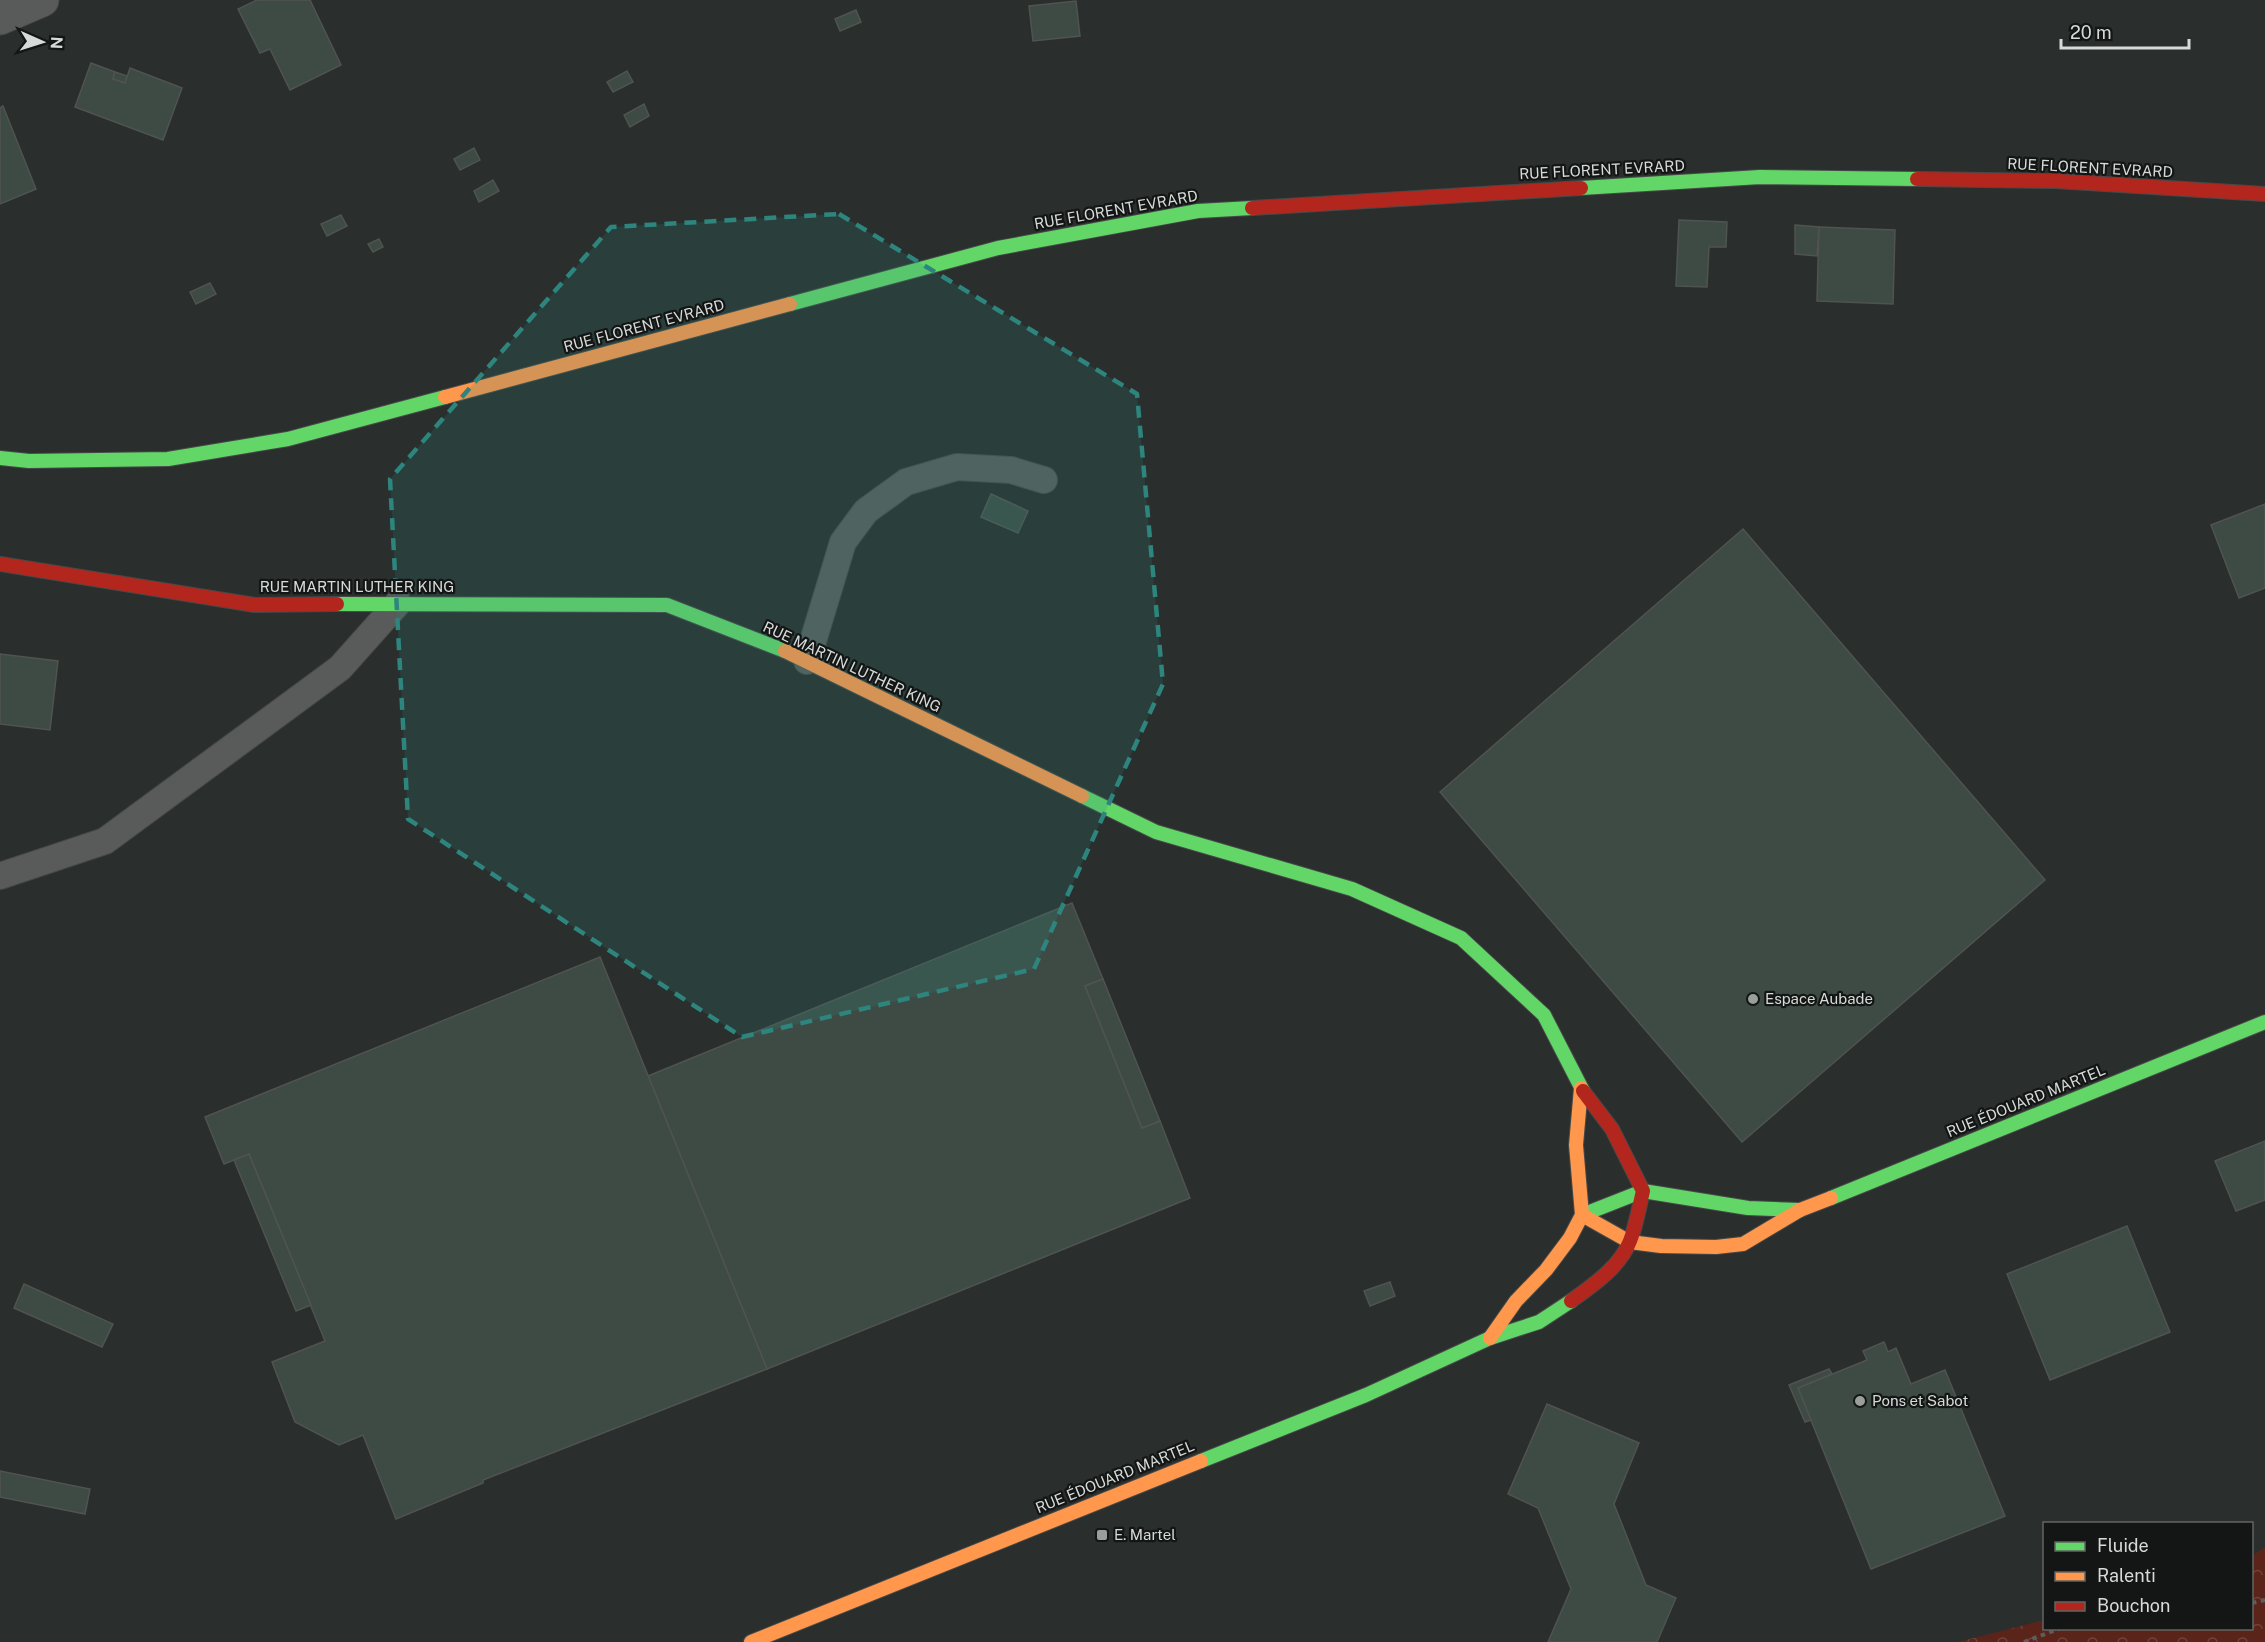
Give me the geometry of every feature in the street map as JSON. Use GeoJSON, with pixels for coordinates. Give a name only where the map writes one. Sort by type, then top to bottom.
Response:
{"type":"FeatureCollection","features":[{"type":"Feature","properties":{"kind":"street"},"geometry":{"type":"LineString","coordinates":[[0,18],[42,0]]}},
{"type":"Feature","properties":{"kind":"street","name":"RUE FLORENT EVRARD"},"geometry":{"type":"LineString","coordinates":[[0,458],[29,461],[168,459],[288,439],[998,248],[1198,211],[1760,177],[2056,181],[2265,194]]}},
{"type":"Feature","properties":{"kind":"street","name":"RUE MARTIN LUTHER KING"},"geometry":{"type":"LineString","coordinates":[[0,564],[255,604],[668,605],[807,661],[1156,832],[1352,889],[1461,939],[1544,1015],[1581,1088],[1612,1129],[1643,1191]]}},
{"type":"Feature","properties":{"kind":"street","name":"RUE ÉDOUARD MARTEL"},"geometry":{"type":"LineString","coordinates":[[1582,1215],[1630,1242],[1661,1246],[1716,1247],[1743,1244],[1800,1210],[2265,1022]]}},
{"type":"Feature","properties":{"kind":"street"},"geometry":{"type":"LineString","coordinates":[[1490,1338],[1516,1301],[1546,1270],[1570,1238],[1582,1215],[1575,1144],[1581,1088]]}},
{"type":"Feature","properties":{"kind":"street"},"geometry":{"type":"LineString","coordinates":[[1582,1215],[1643,1191]]}},
{"type":"Feature","properties":{"kind":"street"},"geometry":{"type":"LineString","coordinates":[[1490,1338],[1548,1317],[1589,1288],[1620,1259],[1630,1242],[1643,1191]]}},
{"type":"Feature","properties":{"kind":"street","name":"RUE ÉDOUARD MARTEL"},"geometry":{"type":"LineString","coordinates":[[1643,1191],[1708,1203],[1800,1210]]}},
{"type":"Feature","properties":{"kind":"street","name":"RUE ÉDOUARD MARTEL"},"geometry":{"type":"LineString","coordinates":[[751,1642],[1366,1395],[1490,1338]]}},
{"type":"Feature","properties":{"kind":"lane"},"geometry":{"type":"LineString","coordinates":[[807,661],[843,542],[866,511],[906,482],[957,467],[1011,470],[1044,480]]}},
{"type":"Feature","properties":{"kind":"lane"},"geometry":{"type":"LineString","coordinates":[[0,876],[105,841],[340,668],[398,603]]}},
{"type":"Feature","properties":{"kind":"path"},"geometry":{"type":"LineString","coordinates":[[2024,1642],[2058,1630]]}},
{"type":"Feature","properties":{"kind":"highlighted area"},"geometry":{"type":"Polygon","coordinates":[[[839,214],[1137,394],[1163,684],[1034,969],[742,1037],[408,819],[390,479],[611,227],[839,214]]]}},
{"type":"Feature","properties":{"kind":"green space"},"geometry":{"type":"Polygon","coordinates":[[[2265,1547],[2265,1642],[1958,1642],[2043,1620],[2043,1630],[2253,1630],[2253,1555],[2265,1547]]]}},
{"type":"Feature","properties":{"kind":"building"},"geometry":{"type":"Polygon","coordinates":[[[257,0],[310,0],[341,65],[290,90],[270,49],[260,53],[238,9],[257,0]]]}},
{"type":"Feature","properties":{"kind":"building"},"geometry":{"type":"Polygon","coordinates":[[[1076,1],[1080,36],[1033,41],[1029,6],[1076,1]]]}},
{"type":"Feature","properties":{"kind":"building"},"geometry":{"type":"Polygon","coordinates":[[[856,10],[861,22],[840,31],[835,19],[856,10]]]}},
{"type":"Feature","properties":{"kind":"building"},"geometry":{"type":"Polygon","coordinates":[[[91,63],[115,72],[113,79],[125,83],[130,68],[182,88],[163,140],[75,107],[91,63]]]}},
{"type":"Feature","properties":{"kind":"building"},"geometry":{"type":"Polygon","coordinates":[[[627,71],[633,82],[613,92],[607,82],[627,71]]]}},
{"type":"Feature","properties":{"kind":"building"},"geometry":{"type":"Polygon","coordinates":[[[115,72],[127,76],[125,83],[113,79],[115,72]]]}},
{"type":"Feature","properties":{"kind":"building"},"geometry":{"type":"Polygon","coordinates":[[[644,104],[649,116],[630,127],[624,115],[644,104]]]}},
{"type":"Feature","properties":{"kind":"building"},"geometry":{"type":"Polygon","coordinates":[[[3,106],[36,189],[0,204],[0,108],[3,106]]]}},
{"type":"Feature","properties":{"kind":"building"},"geometry":{"type":"Polygon","coordinates":[[[474,148],[480,160],[460,170],[454,159],[474,148]]]}},
{"type":"Feature","properties":{"kind":"building"},"geometry":{"type":"Polygon","coordinates":[[[493,180],[499,191],[479,202],[474,191],[493,180]]]}},
{"type":"Feature","properties":{"kind":"building"},"geometry":{"type":"Polygon","coordinates":[[[341,215],[347,226],[327,236],[321,224],[341,215]]]}},
{"type":"Feature","properties":{"kind":"building"},"geometry":{"type":"Polygon","coordinates":[[[1679,220],[1727,222],[1726,247],[1709,247],[1707,287],[1676,286],[1679,220]]]}},
{"type":"Feature","properties":{"kind":"building"},"geometry":{"type":"Polygon","coordinates":[[[1795,225],[1819,227],[1817,256],[1795,254],[1795,225]]]}},
{"type":"Feature","properties":{"kind":"building"},"geometry":{"type":"Polygon","coordinates":[[[1819,227],[1895,230],[1893,304],[1817,301],[1819,227]]]}},
{"type":"Feature","properties":{"kind":"building"},"geometry":{"type":"Polygon","coordinates":[[[379,239],[383,247],[373,252],[368,244],[379,239]]]}},
{"type":"Feature","properties":{"kind":"building"},"geometry":{"type":"Polygon","coordinates":[[[210,283],[216,294],[196,304],[190,292],[210,283]]]}},
{"type":"Feature","properties":{"kind":"building"},"geometry":{"type":"Polygon","coordinates":[[[991,494],[1028,511],[1018,533],[981,517],[991,494]]]}},
{"type":"Feature","properties":{"kind":"building"},"geometry":{"type":"Polygon","coordinates":[[[2265,504],[2265,588],[2239,598],[2211,525],[2265,504]]]}},
{"type":"Feature","properties":{"kind":"building"},"geometry":{"type":"Polygon","coordinates":[[[1743,529],[2045,880],[1742,1142],[1440,792],[1743,529]]]}},
{"type":"Feature","properties":{"kind":"building"},"geometry":{"type":"Polygon","coordinates":[[[0,654],[58,661],[50,730],[0,724],[0,654]]]}},
{"type":"Feature","properties":{"kind":"building"},"geometry":{"type":"Polygon","coordinates":[[[1072,903],[1103,979],[1085,986],[1142,1128],[1160,1121],[1190,1198],[767,1369],[648,1076],[1072,903]]]}},
{"type":"Feature","properties":{"kind":"building"},"geometry":{"type":"Polygon","coordinates":[[[600,957],[767,1369],[483,1480],[483,1483],[396,1519],[363,1435],[339,1445],[295,1422],[272,1362],[325,1341],[249,1154],[224,1164],[205,1117],[600,957]]]}},
{"type":"Feature","properties":{"kind":"building"},"geometry":{"type":"Polygon","coordinates":[[[1103,979],[1160,1121],[1142,1128],[1085,986],[1103,979]]]}},
{"type":"Feature","properties":{"kind":"building"},"geometry":{"type":"Polygon","coordinates":[[[2265,1141],[2265,1200],[2236,1211],[2215,1161],[2265,1141]]]}},
{"type":"Feature","properties":{"kind":"building"},"geometry":{"type":"Polygon","coordinates":[[[249,1154],[311,1305],[296,1311],[234,1160],[249,1154]]]}},
{"type":"Feature","properties":{"kind":"building"},"geometry":{"type":"Polygon","coordinates":[[[2127,1226],[2170,1332],[2050,1380],[2007,1274],[2127,1226]]]}},
{"type":"Feature","properties":{"kind":"building"},"geometry":{"type":"Polygon","coordinates":[[[1390,1282],[1395,1296],[1370,1306],[1364,1291],[1390,1282]]]}},
{"type":"Feature","properties":{"kind":"building"},"geometry":{"type":"Polygon","coordinates":[[[24,1284],[113,1324],[102,1347],[14,1308],[24,1284]]]}},
{"type":"Feature","properties":{"kind":"building"},"geometry":{"type":"Polygon","coordinates":[[[1884,1342],[1888,1352],[1896,1348],[1911,1384],[1945,1370],[2005,1516],[1871,1569],[1798,1388],[1867,1360],[1863,1351],[1884,1342]]]}},
{"type":"Feature","properties":{"kind":"building"},"geometry":{"type":"Polygon","coordinates":[[[1829,1369],[1832,1374],[1798,1388],[1811,1420],[1805,1422],[1789,1385],[1829,1369]]]}},
{"type":"Feature","properties":{"kind":"building"},"geometry":{"type":"Polygon","coordinates":[[[1547,1404],[1639,1443],[1614,1504],[1646,1585],[1676,1598],[1657,1642],[1548,1642],[1571,1589],[1538,1508],[1508,1494],[1547,1404]]]}},
{"type":"Feature","properties":{"kind":"building"},"geometry":{"type":"Polygon","coordinates":[[[0,1471],[90,1489],[85,1514],[0,1497],[0,1471]]]}},
{"type":"Feature","properties":{"kind":"traffic: fast"},"geometry":{"type":"LineString","coordinates":[[1581,188],[1760,177],[1917,179]]}},
{"type":"Feature","properties":{"kind":"traffic: fast"},"geometry":{"type":"LineString","coordinates":[[790,304],[998,248],[1198,211],[1252,208]]}},
{"type":"Feature","properties":{"kind":"traffic: fast"},"geometry":{"type":"LineString","coordinates":[[0,458],[29,461],[168,459],[288,439],[445,397]]}},
{"type":"Feature","properties":{"kind":"traffic: fast"},"geometry":{"type":"LineString","coordinates":[[337,604],[667,605],[785,651]]}},
{"type":"Feature","properties":{"kind":"traffic: fast"},"geometry":{"type":"LineString","coordinates":[[1082,796],[1156,832],[1352,889],[1461,938],[1544,1015],[1583,1091]]}},
{"type":"Feature","properties":{"kind":"traffic: fast"},"geometry":{"type":"LineString","coordinates":[[1831,1198],[2265,1022]]}},
{"type":"Feature","properties":{"kind":"traffic: fast"},"geometry":{"type":"LineString","coordinates":[[1582,1215],[1643,1191],[1748,1208],[1800,1210]]}},
{"type":"Feature","properties":{"kind":"traffic: fast"},"geometry":{"type":"LineString","coordinates":[[1201,1461],[1366,1395],[1490,1338],[1539,1322],[1571,1301]]}},
{"type":"Feature","properties":{"kind":"traffic: slow"},"geometry":{"type":"LineString","coordinates":[[445,397],[790,304]]}},
{"type":"Feature","properties":{"kind":"traffic: slow"},"geometry":{"type":"LineString","coordinates":[[785,651],[1082,796]]}},
{"type":"Feature","properties":{"kind":"traffic: slow"},"geometry":{"type":"LineString","coordinates":[[1490,1338],[1516,1301],[1546,1270],[1570,1238],[1582,1215],[1576,1145],[1581,1088]]}},
{"type":"Feature","properties":{"kind":"traffic: slow"},"geometry":{"type":"LineString","coordinates":[[1582,1215],[1630,1242],[1661,1246],[1716,1247],[1743,1244],[1800,1210],[1831,1198]]}},
{"type":"Feature","properties":{"kind":"traffic: slow"},"geometry":{"type":"LineString","coordinates":[[751,1642],[1201,1461]]}},
{"type":"Feature","properties":{"kind":"traffic: jam"},"geometry":{"type":"LineString","coordinates":[[1917,179],[2056,181],[2265,194]]}},
{"type":"Feature","properties":{"kind":"traffic: jam"},"geometry":{"type":"LineString","coordinates":[[1252,208],[1581,188]]}},
{"type":"Feature","properties":{"kind":"traffic: jam"},"geometry":{"type":"LineString","coordinates":[[0,564],[255,605],[337,604]]}},
{"type":"Feature","properties":{"kind":"traffic: jam"},"geometry":{"type":"LineString","coordinates":[[1571,1301],[1605,1275],[1620,1259],[1630,1241],[1643,1191],[1612,1129],[1583,1091]]}},
{"type":"Feature","properties":{"kind":"place","name":"Espace Aubade"},"geometry":{"type":"Point","coordinates":[1753,999]}},
{"type":"Feature","properties":{"kind":"place","name":"Pons et Sabot"},"geometry":{"type":"Point","coordinates":[1860,1401]}},
{"type":"Feature","properties":{"kind":"place","name":"E. Martel"},"geometry":{"type":"Point","coordinates":[1102,1535]}}]}
